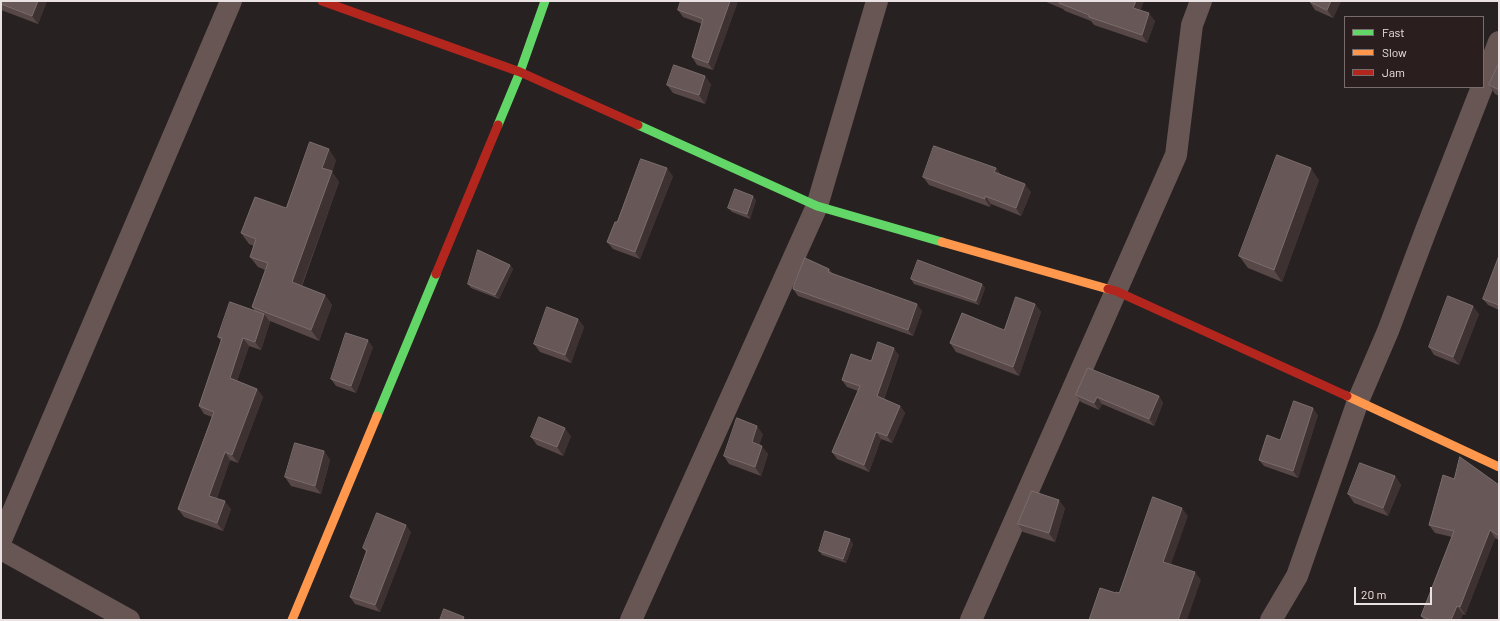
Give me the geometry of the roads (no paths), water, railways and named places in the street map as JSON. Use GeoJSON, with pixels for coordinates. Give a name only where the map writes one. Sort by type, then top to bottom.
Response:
{"type":"FeatureCollection","features":[{"type":"Feature","properties":{"kind":"street"},"geometry":{"type":"LineString","coordinates":[[1,540],[231,1]]}},
{"type":"Feature","properties":{"kind":"street"},"geometry":{"type":"LineString","coordinates":[[322,1],[520,72],[818,206],[1116,291],[1358,401],[1499,468]]}},
{"type":"Feature","properties":{"kind":"street"},"geometry":{"type":"LineString","coordinates":[[292,620],[520,72],[545,1]]}},
{"type":"Feature","properties":{"kind":"street"},"geometry":{"type":"LineString","coordinates":[[631,620],[818,206],[877,1]]}},
{"type":"Feature","properties":{"kind":"street"},"geometry":{"type":"LineString","coordinates":[[972,620],[1176,155],[1192,25],[1201,1]]}},
{"type":"Feature","properties":{"kind":"street"},"geometry":{"type":"LineString","coordinates":[[1484,81],[1499,42]]}},
{"type":"Feature","properties":{"kind":"street"},"geometry":{"type":"LineString","coordinates":[[1272,620],[1297,576],[1358,401],[1388,331],[1481,88]]}},
{"type":"Feature","properties":{"kind":"street"},"geometry":{"type":"LineString","coordinates":[[1,548],[128,620]]}}]}
